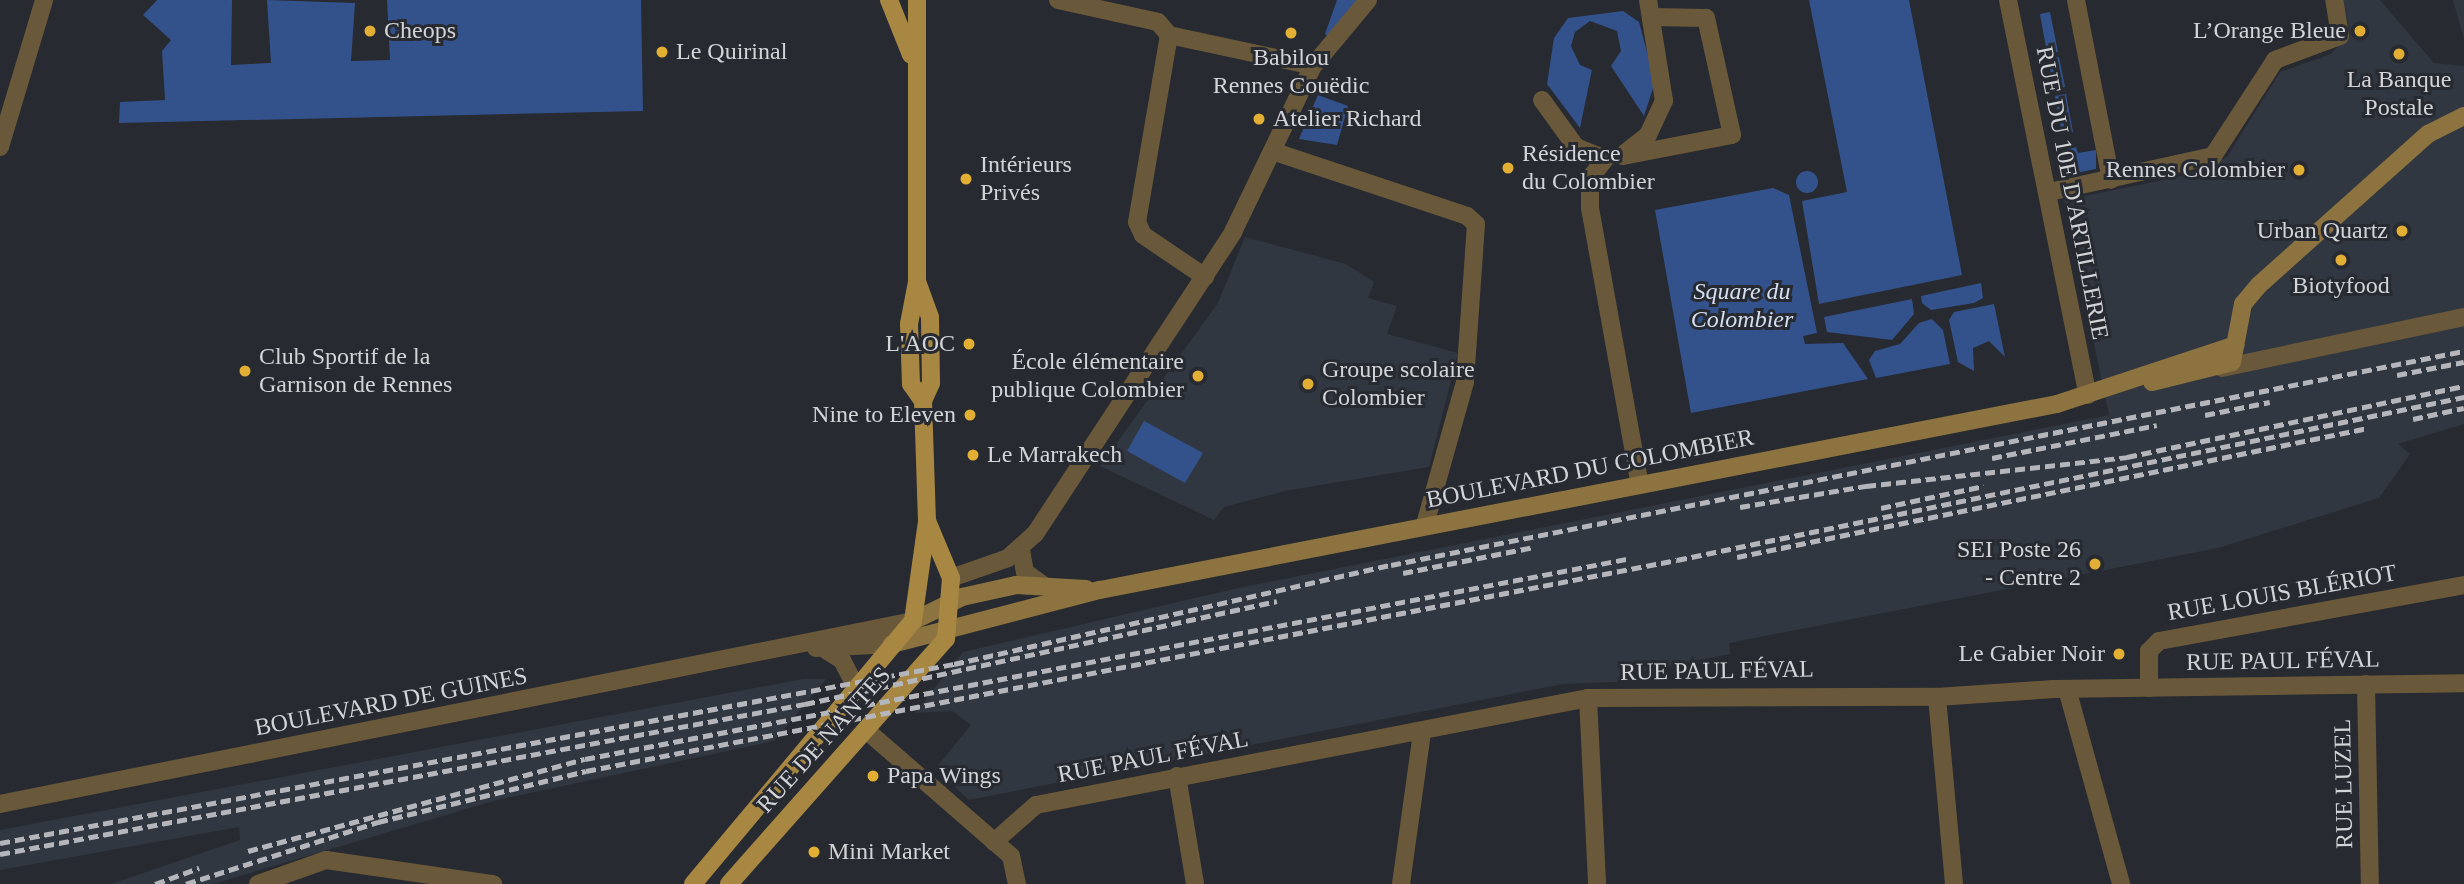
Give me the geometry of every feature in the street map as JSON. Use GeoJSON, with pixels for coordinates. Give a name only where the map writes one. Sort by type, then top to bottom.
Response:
{"type":"FeatureCollection","features":[{"type":"Feature","properties":{"kind":"main road"},"geometry":{"type":"LineString","coordinates":[[889,0],[912,58]]}},
{"type":"Feature","properties":{"kind":"main road"},"geometry":{"type":"LineString","coordinates":[[913,621],[927,521],[923,401],[911,384],[910,348],[917,282],[912,58],[917,0]]}},
{"type":"Feature","properties":{"kind":"main road"},"geometry":{"type":"LineString","coordinates":[[2222,368],[2232,362],[2243,304],[2259,285],[2428,134],[2464,116]]}},
{"type":"Feature","properties":{"kind":"main road","name":"BOULEVARD DU COLOMBIER"},"geometry":{"type":"LineString","coordinates":[[2088,395],[2235,345]]}},
{"type":"Feature","properties":{"kind":"main road","name":"BOULEVARD DU COLOMBIER"},"geometry":{"type":"LineString","coordinates":[[892,644],[951,626],[1100,590],[1639,481],[2222,368]]}},
{"type":"Feature","properties":{"kind":"main road"},"geometry":{"type":"LineString","coordinates":[[927,521],[951,578],[951,626]]}},
{"type":"Feature","properties":{"kind":"main road","name":"BOULEVARD DU COLOMBIER"},"geometry":{"type":"LineString","coordinates":[[913,621],[952,603],[1016,585],[1100,590]]}},
{"type":"Feature","properties":{"kind":"main road","name":"RUE DE NANTES"},"geometry":{"type":"LineString","coordinates":[[693,884],[913,621]]}},
{"type":"Feature","properties":{"kind":"main road","name":"RUE DE NANTES"},"geometry":{"type":"LineString","coordinates":[[733,883],[866,730],[951,626]]}},
{"type":"Feature","properties":{"kind":"street"},"geometry":{"type":"LineString","coordinates":[[0,147],[44,0]]}},
{"type":"Feature","properties":{"kind":"street"},"geometry":{"type":"LineString","coordinates":[[1058,0],[1158,22],[1169,34],[1313,66]]}},
{"type":"Feature","properties":{"kind":"street"},"geometry":{"type":"LineString","coordinates":[[951,578],[1021,550],[1205,276],[1275,152],[1313,66],[1368,0]]}},
{"type":"Feature","properties":{"kind":"street","name":"RUE DU 10E D'ARTILLERIE"},"geometry":{"type":"LineString","coordinates":[[2008,0],[2088,395]]}},
{"type":"Feature","properties":{"kind":"street"},"geometry":{"type":"LineString","coordinates":[[2076,0],[2111,180]]}},
{"type":"Feature","properties":{"kind":"street"},"geometry":{"type":"LineString","coordinates":[[2049,192],[2111,180],[2216,153],[2275,60],[2340,36],[2334,0]]}},
{"type":"Feature","properties":{"kind":"street"},"geometry":{"type":"LineString","coordinates":[[1542,100],[1576,147],[1614,157],[1732,135],[1697,20],[1651,8],[1664,101],[1648,135],[1614,157],[1590,177],[1590,208],[1639,481]]}},
{"type":"Feature","properties":{"kind":"street"},"geometry":{"type":"LineString","coordinates":[[1169,34],[1137,222],[1143,235],[1205,276]]}},
{"type":"Feature","properties":{"kind":"street"},"geometry":{"type":"LineString","coordinates":[[1275,152],[1467,216],[1476,224],[1465,382],[1425,524]]}},
{"type":"Feature","properties":{"kind":"street"},"geometry":{"type":"LineString","coordinates":[[2222,368],[2464,317]]}},
{"type":"Feature","properties":{"kind":"street"},"geometry":{"type":"LineString","coordinates":[[1021,550],[1025,572],[1044,586]]}},
{"type":"Feature","properties":{"kind":"street","name":"RUE LOUIS BLÉRIOT"},"geometry":{"type":"LineString","coordinates":[[2149,688],[2148,651],[2159,641],[2464,585]]}},
{"type":"Feature","properties":{"kind":"street","name":"BOULEVARD DE GUINES"},"geometry":{"type":"LineString","coordinates":[[0,804],[792,650],[913,621]]}},
{"type":"Feature","properties":{"kind":"street","name":"BOULEVARD DE GUINES"},"geometry":{"type":"LineString","coordinates":[[792,650],[892,644]]}},
{"type":"Feature","properties":{"kind":"street"},"geometry":{"type":"LineString","coordinates":[[822,648],[842,660],[856,688]]}},
{"type":"Feature","properties":{"kind":"street","name":"RUE PAUL FÉVAL"},"geometry":{"type":"LineString","coordinates":[[994,842],[1036,805],[1588,698],[1937,697],[2067,689],[2464,683]]}},
{"type":"Feature","properties":{"kind":"street","name":"RUE LUZEL"},"geometry":{"type":"LineString","coordinates":[[2367,684],[2370,884]]}},
{"type":"Feature","properties":{"kind":"street"},"geometry":{"type":"LineString","coordinates":[[2067,689],[2120,884]]}},
{"type":"Feature","properties":{"kind":"street"},"geometry":{"type":"LineString","coordinates":[[1937,697],[1954,884]]}},
{"type":"Feature","properties":{"kind":"street"},"geometry":{"type":"LineString","coordinates":[[1588,698],[1597,884]]}},
{"type":"Feature","properties":{"kind":"street"},"geometry":{"type":"LineString","coordinates":[[866,730],[1016,864],[1017,884]]}},
{"type":"Feature","properties":{"kind":"street"},"geometry":{"type":"LineString","coordinates":[[1401,884],[1422,732]]}},
{"type":"Feature","properties":{"kind":"street"},"geometry":{"type":"LineString","coordinates":[[1177,776],[1195,884]]}},
{"type":"Feature","properties":{"kind":"street"},"geometry":{"type":"LineString","coordinates":[[258,884],[326,860],[493,884]]}},
{"type":"Feature","properties":{"kind":"shaded area"},"geometry":{"type":"Polygon","coordinates":[[[2343,0],[2380,0],[2434,63],[2464,66],[2464,424],[2398,444],[2410,454],[2379,498],[2218,548],[1729,643],[1730,654],[1633,673],[1641,681],[1563,684],[969,800],[935,769],[971,725],[952,711],[915,713],[963,652],[1238,588],[2109,415],[2064,200],[2183,176],[2227,157],[2280,72],[2331,54],[2350,34],[2343,0]]]}},
{"type":"Feature","properties":{"kind":"shaded area"},"geometry":{"type":"Polygon","coordinates":[[[2453,0],[2464,0],[2464,39],[2453,0]]]}},
{"type":"Feature","properties":{"kind":"shaded area","name":"Groupe scolaire Colombier"},"geometry":{"type":"Polygon","coordinates":[[[1245,237],[1346,264],[1374,282],[1368,298],[1397,306],[1387,334],[1458,353],[1429,467],[1285,491],[1224,507],[1214,520],[1100,466],[1218,303],[1245,237]]]}},
{"type":"Feature","properties":{"kind":"shaded area"},"geometry":{"type":"Polygon","coordinates":[[[803,679],[826,679],[774,741],[497,800],[213,884],[111,884],[240,840],[239,827],[0,870],[0,830],[803,679]]]}},
{"type":"Feature","properties":{"kind":"green space"},"geometry":{"type":"Polygon","coordinates":[[[157,0],[232,0],[231,65],[271,63],[267,0],[355,3],[351,61],[390,60],[387,0],[641,0],[643,111],[119,123],[120,102],[165,100],[162,51],[171,40],[143,15],[157,0]]]}},
{"type":"Feature","properties":{"kind":"green space"},"geometry":{"type":"Polygon","coordinates":[[[1337,0],[1360,0],[1328,36],[1325,34],[1337,0]]]}},
{"type":"Feature","properties":{"kind":"green space"},"geometry":{"type":"Polygon","coordinates":[[[1809,0],[1909,0],[1962,275],[1819,304],[1802,201],[1847,192],[1809,0]]]}},
{"type":"Feature","properties":{"kind":"green space"},"geometry":{"type":"Polygon","coordinates":[[[1623,11],[1639,22],[1655,82],[1644,116],[1611,66],[1621,51],[1617,31],[1590,21],[1575,32],[1571,46],[1580,65],[1592,70],[1580,128],[1547,84],[1554,38],[1568,18],[1623,11]]]}},
{"type":"Feature","properties":{"kind":"green space"},"geometry":{"type":"Polygon","coordinates":[[[2050,12],[2058,52],[2047,53],[2040,14],[2050,12]]]}},
{"type":"Feature","properties":{"kind":"green space"},"geometry":{"type":"Polygon","coordinates":[[[2059,57],[2065,87],[2054,89],[2048,59],[2059,57]]]}},
{"type":"Feature","properties":{"kind":"green space"},"geometry":{"type":"Polygon","coordinates":[[[2066,94],[2073,132],[2062,134],[2055,96],[2066,94]]]}},
{"type":"Feature","properties":{"kind":"green space"},"geometry":{"type":"Polygon","coordinates":[[[1318,95],[1348,106],[1337,145],[1299,139],[1318,95]]]}},
{"type":"Feature","properties":{"kind":"green space"},"geometry":{"type":"Polygon","coordinates":[[[2076,147],[2078,153],[2096,150],[2096,169],[2071,174],[2067,148],[2076,147]]]}},
{"type":"Feature","properties":{"kind":"green space"},"geometry":{"type":"Polygon","coordinates":[[[1807,171],[1815,174],[1818,182],[1815,190],[1807,193],[1799,190],[1796,182],[1799,174],[1807,171]]]}},
{"type":"Feature","properties":{"kind":"green space","name":"Square du Colombier"},"geometry":{"type":"Polygon","coordinates":[[[1773,188],[1789,195],[1817,333],[1803,336],[1805,344],[1843,343],[1868,379],[1691,413],[1655,210],[1773,188]]]}},
{"type":"Feature","properties":{"kind":"green space"},"geometry":{"type":"Polygon","coordinates":[[[1981,283],[1983,298],[1974,303],[1931,310],[1922,303],[1921,296],[1981,283]]]}},
{"type":"Feature","properties":{"kind":"green space"},"geometry":{"type":"Polygon","coordinates":[[[1912,299],[1914,314],[1892,340],[1827,332],[1824,317],[1912,299]]]}},
{"type":"Feature","properties":{"kind":"green space"},"geometry":{"type":"Polygon","coordinates":[[[1994,304],[2005,357],[1989,341],[1973,348],[1974,371],[1958,362],[1949,320],[1954,312],[1994,304]]]}},
{"type":"Feature","properties":{"kind":"green space"},"geometry":{"type":"Polygon","coordinates":[[[1932,319],[1943,330],[1950,364],[1876,378],[1869,360],[1875,351],[1900,344],[1919,323],[1932,319]]]}},
{"type":"Feature","properties":{"kind":"green space"},"geometry":{"type":"Polygon","coordinates":[[[1144,421],[1203,453],[1185,483],[1127,451],[1144,421]]]}},
{"type":"Feature","properties":{"kind":"railway"},"geometry":{"type":"LineString","coordinates":[[0,843],[954,664],[1391,565],[2464,351]]}},
{"type":"Feature","properties":{"kind":"railway"},"geometry":{"type":"LineString","coordinates":[[2397,375],[2464,362]]}},
{"type":"Feature","properties":{"kind":"railway"},"geometry":{"type":"LineString","coordinates":[[1740,507],[1866,486],[2127,457],[2464,386]]}},
{"type":"Feature","properties":{"kind":"railway"},"geometry":{"type":"LineString","coordinates":[[186,884],[378,822],[586,771],[1677,560],[2464,397]]}},
{"type":"Feature","properties":{"kind":"railway"},"geometry":{"type":"LineString","coordinates":[[2205,415],[2270,402]]}},
{"type":"Feature","properties":{"kind":"railway"},"geometry":{"type":"LineString","coordinates":[[2413,419],[2464,408]]}},
{"type":"Feature","properties":{"kind":"railway"},"geometry":{"type":"LineString","coordinates":[[1992,458],[2157,425]]}},
{"type":"Feature","properties":{"kind":"railway"},"geometry":{"type":"LineString","coordinates":[[1737,557],[2368,428]]}},
{"type":"Feature","properties":{"kind":"railway"},"geometry":{"type":"LineString","coordinates":[[1881,508],[1984,486]]}},
{"type":"Feature","properties":{"kind":"railway"},"geometry":{"type":"LineString","coordinates":[[1403,573],[1534,547]]}},
{"type":"Feature","properties":{"kind":"railway"},"geometry":{"type":"LineString","coordinates":[[248,851],[585,759],[1627,559]]}},
{"type":"Feature","properties":{"kind":"railway"},"geometry":{"type":"LineString","coordinates":[[0,854],[805,704],[1277,601]]}},
{"type":"Feature","properties":{"kind":"railway"},"geometry":{"type":"LineString","coordinates":[[155,884],[199,868]]}},
{"type":"Feature","properties":{"kind":"place","name":"Cheops"},"geometry":{"type":"Point","coordinates":[370,31]}},
{"type":"Feature","properties":{"kind":"place","name":"L’Orange Bleue"},"geometry":{"type":"Point","coordinates":[2360,31]}},
{"type":"Feature","properties":{"kind":"place","name":"Babilou Rennes Couëdic"},"geometry":{"type":"Point","coordinates":[1291,33]}},
{"type":"Feature","properties":{"kind":"place","name":"Le Quirinal"},"geometry":{"type":"Point","coordinates":[662,52]}},
{"type":"Feature","properties":{"kind":"place","name":"La Banque Postale"},"geometry":{"type":"Point","coordinates":[2399,54]}},
{"type":"Feature","properties":{"kind":"place","name":"Atelier Richard"},"geometry":{"type":"Point","coordinates":[1259,119]}},
{"type":"Feature","properties":{"kind":"place","name":"Résidence du Colombier"},"geometry":{"type":"Point","coordinates":[1508,168]}},
{"type":"Feature","properties":{"kind":"place","name":"Rennes Colombier"},"geometry":{"type":"Point","coordinates":[2299,170]}},
{"type":"Feature","properties":{"kind":"place","name":"Intérieurs Privés"},"geometry":{"type":"Point","coordinates":[966,179]}},
{"type":"Feature","properties":{"kind":"place","name":"Urban Quartz"},"geometry":{"type":"Point","coordinates":[2402,231]}},
{"type":"Feature","properties":{"kind":"place","name":"Biotyfood"},"geometry":{"type":"Point","coordinates":[2341,260]}},
{"type":"Feature","properties":{"kind":"place","name":"L'AOC"},"geometry":{"type":"Point","coordinates":[969,344]}},
{"type":"Feature","properties":{"kind":"place","name":"Club Sportif de la Garnison de Rennes"},"geometry":{"type":"Point","coordinates":[245,371]}},
{"type":"Feature","properties":{"kind":"place","name":"École élémentaire publique Colombier"},"geometry":{"type":"Point","coordinates":[1198,376]}},
{"type":"Feature","properties":{"kind":"place","name":"Groupe scolaire Colombier"},"geometry":{"type":"Point","coordinates":[1308,384]}},
{"type":"Feature","properties":{"kind":"place","name":"Nine to Eleven"},"geometry":{"type":"Point","coordinates":[970,415]}},
{"type":"Feature","properties":{"kind":"place","name":"Le Marrakech"},"geometry":{"type":"Point","coordinates":[973,455]}},
{"type":"Feature","properties":{"kind":"place","name":"SEI Poste 26 - Centre 2"},"geometry":{"type":"Point","coordinates":[2095,564]}},
{"type":"Feature","properties":{"kind":"place","name":"Le Gabier Noir"},"geometry":{"type":"Point","coordinates":[2119,654]}},
{"type":"Feature","properties":{"kind":"place","name":"Papa Wings"},"geometry":{"type":"Point","coordinates":[873,776]}},
{"type":"Feature","properties":{"kind":"place","name":"Mini Market"},"geometry":{"type":"Point","coordinates":[814,852]}}]}
